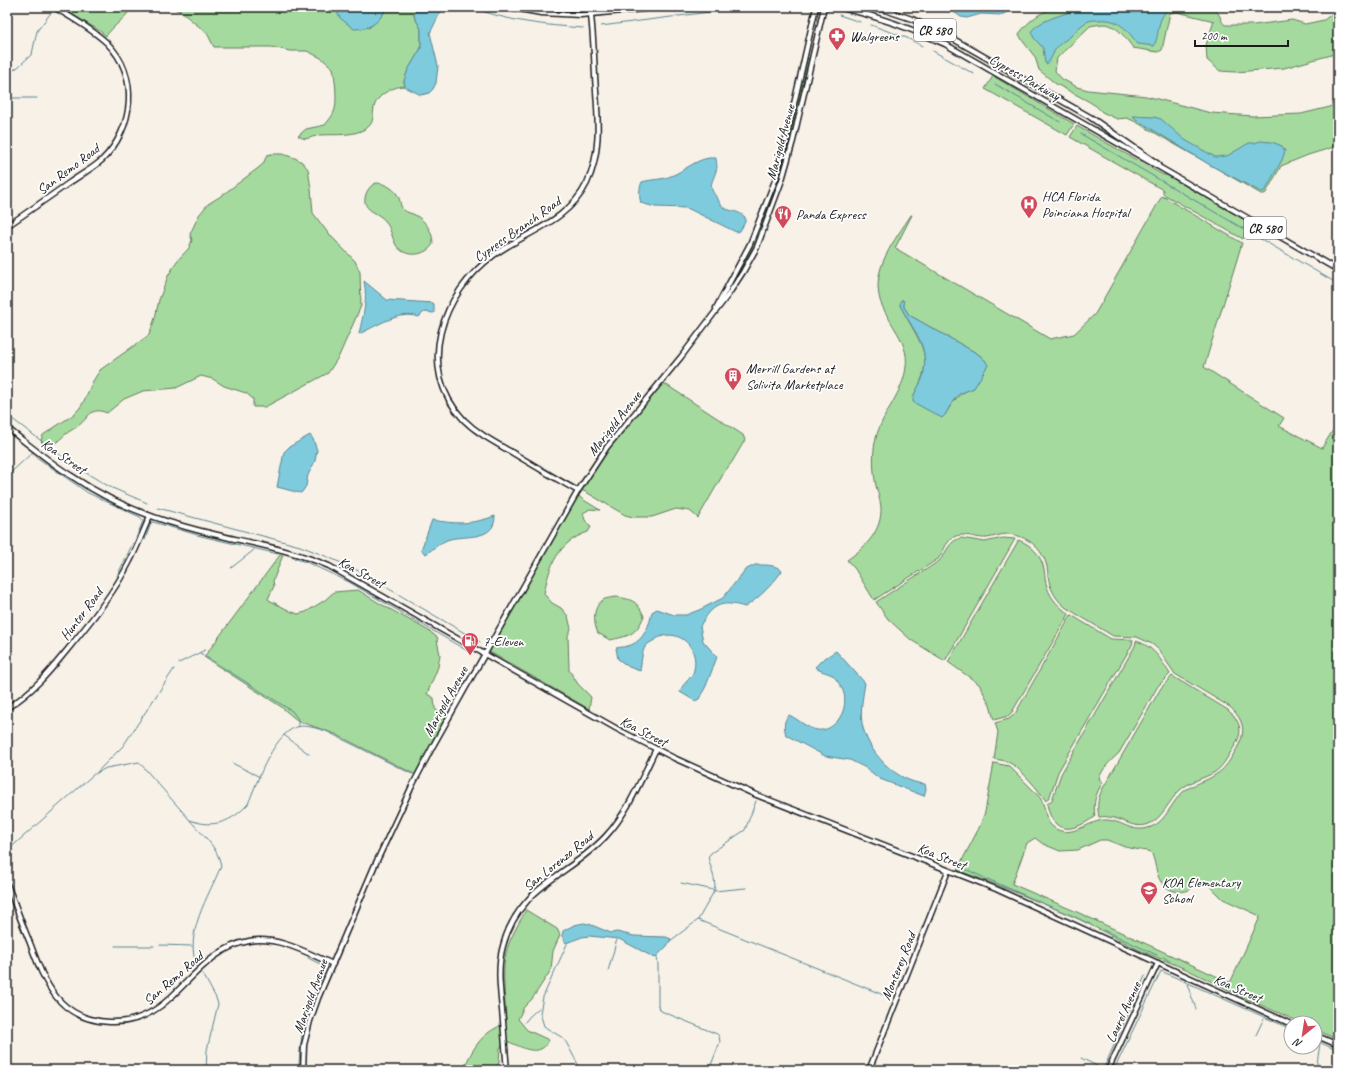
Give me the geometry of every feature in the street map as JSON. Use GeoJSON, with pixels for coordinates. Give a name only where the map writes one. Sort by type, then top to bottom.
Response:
{"type":"FeatureCollection","features":[{"type":"Feature","properties":{"kind":"main road","name":"San Remo Road"},"geometry":{"type":"LineString","coordinates":[[7,226],[102,159],[118,140],[127,117],[129,100],[128,84],[124,69],[113,50],[91,30],[54,7]]}},
{"type":"Feature","properties":{"kind":"main road"},"geometry":{"type":"LineString","coordinates":[[508,7],[563,15],[591,15],[664,7]]}},
{"type":"Feature","properties":{"kind":"main road","name":"Cypress Branch Road"},"geometry":{"type":"LineString","coordinates":[[578,491],[481,434],[464,421],[451,404],[444,389],[439,371],[438,352],[440,331],[447,313],[472,276],[495,254],[550,223],[563,213],[574,202],[588,180],[596,158],[598,135],[590,7]]}},
{"type":"Feature","properties":{"kind":"main road","name":"Marigold Avenue"},"geometry":{"type":"LineString","coordinates":[[712,316],[750,244],[776,178],[816,7]]}},
{"type":"Feature","properties":{"kind":"main road","name":"Marigold Avenue"},"geometry":{"type":"LineString","coordinates":[[303,1070],[304,1044],[310,1022],[333,964],[379,855],[434,744],[578,491],[607,447],[681,357],[728,295],[757,247],[771,213],[793,141],[824,7]]}},
{"type":"Feature","properties":{"kind":"main road","name":"Cypress Parkway"},"geometry":{"type":"LineString","coordinates":[[839,7],[915,30],[945,44],[1338,270]]}},
{"type":"Feature","properties":{"kind":"main road","name":"Cypress Parkway"},"geometry":{"type":"LineString","coordinates":[[876,7],[912,19],[937,30],[998,64],[1090,117],[1192,186]]}},
{"type":"Feature","properties":{"kind":"main road","name":"Koa Street"},"geometry":{"type":"LineString","coordinates":[[7,428],[70,476],[111,499],[150,516],[186,528],[276,548],[310,558],[329,566],[619,730],[656,749],[754,794],[948,870],[1031,905],[1283,1020]]}},
{"type":"Feature","properties":{"kind":"main road","name":"Hunter Road"},"geometry":{"type":"LineString","coordinates":[[7,708],[27,694],[46,676],[97,614],[130,561],[150,516]]}},
{"type":"Feature","properties":{"kind":"main road","name":"San Lorenzo Road"},"geometry":{"type":"LineString","coordinates":[[507,1070],[499,972],[503,947],[510,926],[521,909],[537,890],[584,856],[607,834],[626,809],[656,749]]}},
{"type":"Feature","properties":{"kind":"main road","name":"Monterey Road"},"geometry":{"type":"LineString","coordinates":[[869,1070],[948,870]]}},
{"type":"Feature","properties":{"kind":"main road","name":"San Remo Road"},"geometry":{"type":"LineString","coordinates":[[7,884],[48,987],[57,998],[69,1008],[78,1014],[93,1020],[124,1022],[147,1015],[166,1001],[218,953],[244,942],[262,940],[278,942],[333,964]]}},
{"type":"Feature","properties":{"kind":"main road","name":"Laurel Avenue"},"geometry":{"type":"LineString","coordinates":[[1108,1070],[1158,963]]}},
{"type":"Feature","properties":{"kind":"main road"},"geometry":{"type":"LineString","coordinates":[[1323,1038],[1338,1045]]}},
{"type":"Feature","properties":{"kind":"green space"},"geometry":{"type":"Polygon","coordinates":[[[60,7],[132,7],[106,36],[60,7]]]}},
{"type":"Feature","properties":{"kind":"green space"},"geometry":{"type":"Polygon","coordinates":[[[170,7],[335,7],[344,20],[369,28],[382,16],[387,7],[416,7],[414,16],[421,29],[421,48],[408,70],[404,81],[405,86],[392,89],[383,94],[377,100],[374,107],[372,122],[368,127],[351,134],[320,135],[305,139],[298,136],[306,129],[325,125],[334,112],[336,97],[333,68],[321,58],[307,51],[290,51],[271,47],[214,47],[207,33],[180,11],[170,7]]]}},
{"type":"Feature","properties":{"kind":"green space"},"geometry":{"type":"Polygon","coordinates":[[[1202,7],[1216,11],[1225,25],[1254,25],[1292,20],[1305,24],[1324,20],[1338,9],[1338,53],[1284,68],[1236,72],[1220,71],[1207,60],[1206,45],[1214,21],[1177,12],[1170,13],[1162,50],[1158,52],[1133,48],[1122,34],[1114,27],[1106,24],[1100,24],[1090,26],[1057,58],[1055,71],[1062,79],[1077,87],[1088,90],[1146,96],[1211,113],[1253,116],[1301,114],[1330,107],[1338,101],[1338,106],[1333,110],[1338,122],[1338,143],[1334,147],[1308,155],[1281,166],[1266,193],[1261,194],[1136,122],[1127,118],[1117,119],[1102,112],[1088,101],[1056,84],[1039,70],[1035,57],[1019,34],[1036,16],[1053,8],[1202,7]]]}},
{"type":"Feature","properties":{"kind":"green space"},"geometry":{"type":"Polygon","coordinates":[[[806,57],[810,59],[792,138],[788,138],[806,57]]]}},
{"type":"Feature","properties":{"kind":"green space"},"geometry":{"type":"Polygon","coordinates":[[[993,76],[1074,124],[1067,135],[985,89],[993,76]]]}},
{"type":"Feature","properties":{"kind":"green space"},"geometry":{"type":"Polygon","coordinates":[[[1077,126],[1163,175],[1170,175],[1249,220],[1243,239],[1163,194],[1163,190],[1070,137],[1077,126]]]}},
{"type":"Feature","properties":{"kind":"green space"},"geometry":{"type":"Polygon","coordinates":[[[787,141],[791,142],[781,179],[756,246],[742,271],[721,302],[742,263],[760,223],[775,183],[787,141]]]}},
{"type":"Feature","properties":{"kind":"green space"},"geometry":{"type":"Polygon","coordinates":[[[282,154],[295,158],[302,162],[308,169],[313,213],[328,233],[355,261],[360,272],[361,306],[339,356],[328,373],[265,407],[253,407],[253,399],[246,393],[224,386],[213,379],[201,376],[176,388],[143,391],[124,399],[107,413],[101,411],[94,412],[53,445],[50,446],[42,443],[41,440],[43,435],[73,415],[79,409],[100,370],[149,335],[159,300],[168,276],[177,261],[189,248],[192,240],[190,234],[199,215],[208,204],[257,169],[263,164],[267,155],[282,154]]]}},
{"type":"Feature","properties":{"kind":"green space"},"geometry":{"type":"Polygon","coordinates":[[[376,183],[383,184],[393,190],[398,195],[403,209],[419,217],[426,224],[433,240],[433,244],[429,248],[420,253],[409,254],[404,252],[396,245],[386,222],[383,218],[371,211],[366,204],[366,194],[371,186],[376,183]]]}},
{"type":"Feature","properties":{"kind":"green space"},"geometry":{"type":"Polygon","coordinates":[[[1162,196],[1242,243],[1204,367],[1284,418],[1279,426],[1322,448],[1338,422],[1338,1040],[1323,1033],[1323,1015],[1284,1015],[1186,969],[1139,950],[1073,916],[957,870],[979,828],[985,812],[994,763],[1009,766],[1035,792],[1043,802],[1048,821],[1053,827],[1060,831],[1073,831],[1100,821],[1107,820],[1118,822],[1133,828],[1144,829],[1161,821],[1183,792],[1223,769],[1237,748],[1242,736],[1242,725],[1236,713],[1230,707],[1175,674],[1158,649],[1152,644],[1137,637],[1113,636],[1065,607],[1056,597],[1051,588],[1047,567],[1042,554],[1038,548],[1021,537],[1002,534],[987,538],[967,535],[953,537],[947,543],[938,559],[874,600],[855,569],[847,560],[872,538],[881,516],[880,499],[876,486],[873,456],[879,429],[901,385],[906,361],[902,342],[880,300],[878,288],[879,277],[886,255],[911,215],[895,248],[1050,339],[1074,334],[1095,314],[1162,196]],[[903,300],[900,305],[919,339],[925,359],[924,370],[920,383],[913,397],[945,415],[960,395],[974,388],[985,360],[978,354],[909,315],[904,307],[903,300]],[[1035,838],[1027,843],[1012,884],[1077,912],[1229,982],[1231,981],[1260,916],[1223,899],[1210,886],[1199,882],[1190,889],[1182,892],[1174,891],[1168,888],[1160,880],[1151,852],[1125,847],[1107,840],[1100,840],[1078,850],[1060,851],[1043,844],[1035,838]]]}},
{"type":"Feature","properties":{"kind":"green space"},"geometry":{"type":"Polygon","coordinates":[[[662,382],[743,435],[745,440],[698,518],[690,511],[676,509],[652,517],[633,517],[625,515],[580,490],[608,448],[662,382]]]}},
{"type":"Feature","properties":{"kind":"green space"},"geometry":{"type":"Polygon","coordinates":[[[578,495],[600,510],[590,509],[583,513],[585,520],[591,527],[588,532],[569,542],[557,556],[552,565],[544,594],[552,603],[561,608],[568,616],[571,629],[568,635],[569,670],[578,684],[591,697],[589,709],[488,651],[578,495]]]}},
{"type":"Feature","properties":{"kind":"green space"},"geometry":{"type":"Polygon","coordinates":[[[961,538],[985,542],[1003,538],[1015,539],[945,661],[911,640],[888,619],[876,602],[939,561],[950,544],[961,538]]]}},
{"type":"Feature","properties":{"kind":"green space"},"geometry":{"type":"Polygon","coordinates":[[[1018,540],[1031,547],[1038,555],[1043,564],[1046,585],[1053,599],[1069,614],[1012,712],[1008,716],[994,720],[990,705],[979,684],[948,662],[1018,540]]]}},
{"type":"Feature","properties":{"kind":"green space"},"geometry":{"type":"Polygon","coordinates":[[[280,555],[283,555],[273,581],[274,586],[268,599],[269,600],[298,614],[306,612],[325,600],[334,592],[358,590],[429,631],[438,638],[437,640],[440,655],[438,667],[427,694],[434,698],[435,709],[447,718],[416,775],[335,734],[298,721],[280,706],[204,657],[280,555]]]}},
{"type":"Feature","properties":{"kind":"green space"},"geometry":{"type":"Polygon","coordinates":[[[618,597],[627,599],[637,604],[644,616],[638,627],[631,634],[610,640],[598,633],[595,624],[595,614],[598,605],[605,599],[618,597]]]}},
{"type":"Feature","properties":{"kind":"green space"},"geometry":{"type":"Polygon","coordinates":[[[1071,615],[1111,639],[1133,640],[1132,645],[1058,772],[1050,796],[1046,801],[1039,791],[1019,770],[1006,761],[994,759],[998,732],[995,723],[1009,719],[1015,714],[1071,615]]]}},
{"type":"Feature","properties":{"kind":"green space"},"geometry":{"type":"Polygon","coordinates":[[[1136,641],[1148,646],[1160,659],[1170,674],[1158,686],[1119,753],[1109,762],[1102,772],[1099,779],[1103,782],[1096,795],[1094,807],[1095,817],[1071,828],[1060,827],[1050,815],[1047,804],[1052,800],[1061,774],[1135,646],[1136,641]]]}},
{"type":"Feature","properties":{"kind":"green space"},"geometry":{"type":"Polygon","coordinates":[[[1172,676],[1228,710],[1239,726],[1240,731],[1237,741],[1220,768],[1215,772],[1188,784],[1180,790],[1154,822],[1138,826],[1113,818],[1099,817],[1098,804],[1102,790],[1161,688],[1172,676]]]}},
{"type":"Feature","properties":{"kind":"green space"},"geometry":{"type":"Polygon","coordinates":[[[526,910],[557,929],[560,935],[553,951],[551,970],[532,999],[524,1007],[518,1019],[527,1030],[549,1040],[545,1046],[536,1050],[525,1049],[506,1042],[504,978],[505,958],[512,936],[526,910]]]}},
{"type":"Feature","properties":{"kind":"green space"},"geometry":{"type":"Polygon","coordinates":[[[502,1024],[503,1044],[500,1048],[499,1062],[496,1070],[463,1070],[476,1045],[488,1033],[502,1024]]]}},
{"type":"Feature","properties":{"kind":"water"},"geometry":{"type":"Polygon","coordinates":[[[335,7],[387,7],[378,21],[374,24],[366,28],[354,29],[340,18],[335,7]]]}},
{"type":"Feature","properties":{"kind":"water"},"geometry":{"type":"Polygon","coordinates":[[[416,7],[437,7],[441,11],[430,33],[438,66],[436,83],[429,93],[421,95],[405,87],[404,81],[408,70],[421,48],[421,29],[414,16],[416,7]]]}},
{"type":"Feature","properties":{"kind":"water"},"geometry":{"type":"Polygon","coordinates":[[[942,7],[1011,7],[1007,12],[1001,15],[981,14],[967,18],[961,17],[948,8],[942,7]]]}},
{"type":"Feature","properties":{"kind":"water"},"geometry":{"type":"Polygon","coordinates":[[[1089,7],[1170,7],[1162,17],[1154,46],[1138,44],[1126,29],[1117,23],[1105,20],[1092,20],[1084,24],[1061,43],[1056,48],[1049,62],[1047,64],[1045,63],[1043,48],[1031,32],[1035,27],[1049,19],[1089,7]]]}},
{"type":"Feature","properties":{"kind":"water"},"geometry":{"type":"Polygon","coordinates":[[[1133,116],[1154,117],[1161,119],[1185,140],[1215,157],[1227,156],[1249,143],[1260,141],[1272,142],[1282,146],[1285,151],[1282,160],[1265,191],[1261,192],[1210,165],[1137,120],[1133,116]]]}},
{"type":"Feature","properties":{"kind":"water"},"geometry":{"type":"Polygon","coordinates":[[[709,158],[716,158],[717,166],[711,185],[712,191],[723,207],[745,217],[745,222],[740,231],[736,232],[687,208],[655,207],[641,203],[640,187],[642,182],[668,177],[699,161],[709,158]]]}},
{"type":"Feature","properties":{"kind":"water"},"geometry":{"type":"Polygon","coordinates":[[[364,281],[387,300],[433,303],[434,313],[424,312],[419,317],[411,315],[396,317],[359,334],[365,302],[364,281]]]}},
{"type":"Feature","properties":{"kind":"water"},"geometry":{"type":"Polygon","coordinates":[[[901,300],[903,300],[904,307],[909,315],[978,354],[988,365],[974,388],[959,394],[942,418],[913,402],[914,395],[923,376],[925,365],[924,355],[919,339],[900,305],[901,300]]]}},
{"type":"Feature","properties":{"kind":"water"},"geometry":{"type":"Polygon","coordinates":[[[310,435],[317,450],[315,461],[308,475],[306,486],[300,493],[277,487],[284,452],[289,447],[310,435]]]}},
{"type":"Feature","properties":{"kind":"water"},"geometry":{"type":"Polygon","coordinates":[[[495,516],[494,524],[490,530],[485,533],[471,537],[447,540],[426,554],[421,550],[432,520],[463,523],[478,521],[495,516]]]}},
{"type":"Feature","properties":{"kind":"water"},"geometry":{"type":"Polygon","coordinates":[[[755,565],[773,566],[782,571],[765,591],[745,607],[730,604],[718,606],[709,613],[700,626],[703,641],[717,657],[706,686],[699,699],[695,701],[680,692],[693,673],[695,661],[693,652],[689,645],[677,636],[669,635],[661,637],[647,645],[643,652],[640,671],[629,667],[618,659],[616,648],[625,647],[636,643],[643,636],[650,622],[652,612],[657,609],[674,615],[686,615],[699,610],[723,598],[745,570],[755,565]]]}},
{"type":"Feature","properties":{"kind":"water"},"geometry":{"type":"Polygon","coordinates":[[[836,651],[865,683],[861,718],[865,734],[876,755],[884,764],[904,778],[925,784],[926,789],[924,796],[880,779],[866,768],[850,760],[825,756],[786,735],[784,724],[789,715],[809,727],[818,730],[830,728],[840,718],[843,712],[845,698],[843,691],[833,676],[815,667],[822,660],[836,651]]]}},
{"type":"Feature","properties":{"kind":"water"},"geometry":{"type":"Polygon","coordinates":[[[584,923],[611,933],[617,932],[634,936],[666,937],[671,939],[667,946],[655,958],[619,939],[589,936],[566,943],[562,936],[563,931],[574,925],[584,923]]]}},
{"type":"Feature","properties":{"kind":"waterway"},"geometry":{"type":"LineString","coordinates":[[471,7],[499,16],[527,22],[583,28]]}},
{"type":"Feature","properties":{"kind":"waterway"},"geometry":{"type":"LineString","coordinates":[[601,26],[749,7]]}},
{"type":"Feature","properties":{"kind":"waterway"},"geometry":{"type":"LineString","coordinates":[[783,7],[803,10]]}},
{"type":"Feature","properties":{"kind":"waterway"},"geometry":{"type":"LineString","coordinates":[[7,109],[10,104],[8,87],[10,72],[32,54],[37,31],[53,10]]}},
{"type":"Feature","properties":{"kind":"waterway"},"geometry":{"type":"LineString","coordinates":[[839,15],[860,22]]}},
{"type":"Feature","properties":{"kind":"waterway"},"geometry":{"type":"LineString","coordinates":[[871,25],[907,38],[922,46]]}},
{"type":"Feature","properties":{"kind":"waterway"},"geometry":{"type":"LineString","coordinates":[[933,51],[974,74]]}},
{"type":"Feature","properties":{"kind":"waterway"},"geometry":{"type":"LineString","coordinates":[[995,84],[1060,122]]}},
{"type":"Feature","properties":{"kind":"waterway"},"geometry":{"type":"LineString","coordinates":[[10,98],[37,98]]}},
{"type":"Feature","properties":{"kind":"waterway"},"geometry":{"type":"LineString","coordinates":[[1081,134],[1338,284]]}},
{"type":"Feature","properties":{"kind":"waterway"},"geometry":{"type":"LineString","coordinates":[[7,415],[76,467],[110,487],[147,503]]}},
{"type":"Feature","properties":{"kind":"waterway"},"geometry":{"type":"LineString","coordinates":[[7,476],[33,452]]}},
{"type":"Feature","properties":{"kind":"waterway"},"geometry":{"type":"LineString","coordinates":[[32,454],[88,493],[140,517],[143,521],[136,538]]}},
{"type":"Feature","properties":{"kind":"waterway"},"geometry":{"type":"LineString","coordinates":[[7,495],[12,497]]}},
{"type":"Feature","properties":{"kind":"waterway"},"geometry":{"type":"LineString","coordinates":[[158,508],[300,546],[323,555],[355,569],[480,642]]}},
{"type":"Feature","properties":{"kind":"waterway"},"geometry":{"type":"LineString","coordinates":[[145,540],[151,523],[153,522],[201,536],[278,554]]}},
{"type":"Feature","properties":{"kind":"waterway"},"geometry":{"type":"LineString","coordinates":[[117,576],[133,543]]}},
{"type":"Feature","properties":{"kind":"waterway"},"geometry":{"type":"LineString","coordinates":[[231,568],[254,550]]}},
{"type":"Feature","properties":{"kind":"waterway"},"geometry":{"type":"LineString","coordinates":[[293,558],[306,562],[349,582],[471,653]]}},
{"type":"Feature","properties":{"kind":"waterway"},"geometry":{"type":"LineString","coordinates":[[179,663],[205,650]]}},
{"type":"Feature","properties":{"kind":"waterway"},"geometry":{"type":"LineString","coordinates":[[200,653],[292,711],[298,719],[298,727]]}},
{"type":"Feature","properties":{"kind":"waterway"},"geometry":{"type":"LineString","coordinates":[[97,772],[123,746],[174,669]]}},
{"type":"Feature","properties":{"kind":"waterway"},"geometry":{"type":"LineString","coordinates":[[190,820],[198,823],[214,824],[229,819],[242,810],[248,804],[262,770],[275,746],[283,736],[292,729],[302,726],[326,731],[412,774]]}},
{"type":"Feature","properties":{"kind":"waterway"},"geometry":{"type":"LineString","coordinates":[[284,735],[309,754]]}},
{"type":"Feature","properties":{"kind":"waterway"},"geometry":{"type":"LineString","coordinates":[[95,774],[106,768],[139,762],[208,840],[216,852],[221,866],[204,903],[195,929],[193,942],[197,966]]}},
{"type":"Feature","properties":{"kind":"waterway"},"geometry":{"type":"LineString","coordinates":[[232,763],[260,777]]}},
{"type":"Feature","properties":{"kind":"waterway"},"geometry":{"type":"LineString","coordinates":[[7,851],[94,774]]}},
{"type":"Feature","properties":{"kind":"waterway"},"geometry":{"type":"LineString","coordinates":[[670,941],[698,920],[713,893],[715,886],[708,857],[711,853],[745,830],[756,801]]}},
{"type":"Feature","properties":{"kind":"waterway"},"geometry":{"type":"LineString","coordinates":[[958,866],[1090,924]]}},
{"type":"Feature","properties":{"kind":"waterway"},"geometry":{"type":"LineString","coordinates":[[681,883],[714,890]]}},
{"type":"Feature","properties":{"kind":"waterway"},"geometry":{"type":"LineString","coordinates":[[714,891],[746,888]]}},
{"type":"Feature","properties":{"kind":"waterway"},"geometry":{"type":"LineString","coordinates":[[698,920],[891,998]]}},
{"type":"Feature","properties":{"kind":"waterway"},"geometry":{"type":"LineString","coordinates":[[1103,930],[1157,955]]}},
{"type":"Feature","properties":{"kind":"waterway"},"geometry":{"type":"LineString","coordinates":[[608,971],[617,939]]}},
{"type":"Feature","properties":{"kind":"waterway"},"geometry":{"type":"LineString","coordinates":[[567,944],[543,997],[540,1013],[544,1026],[563,1038],[581,1070]]}},
{"type":"Feature","properties":{"kind":"waterway"},"geometry":{"type":"LineString","coordinates":[[160,945],[192,946]]}},
{"type":"Feature","properties":{"kind":"waterway"},"geometry":{"type":"LineString","coordinates":[[115,946],[154,946]]}},
{"type":"Feature","properties":{"kind":"waterway"},"geometry":{"type":"LineString","coordinates":[[657,957],[658,1006],[661,1011],[719,1036],[720,1042],[709,1070]]}},
{"type":"Feature","properties":{"kind":"waterway"},"geometry":{"type":"LineString","coordinates":[[1163,957],[1170,961]]}},
{"type":"Feature","properties":{"kind":"waterway"},"geometry":{"type":"LineString","coordinates":[[299,1070],[302,1036],[306,1019],[325,968],[324,966],[308,958]]}},
{"type":"Feature","properties":{"kind":"waterway"},"geometry":{"type":"LineString","coordinates":[[1114,1070],[1161,971],[1283,1025]]}},
{"type":"Feature","properties":{"kind":"waterway"},"geometry":{"type":"LineString","coordinates":[[203,974],[218,1004],[207,1050],[206,1070]]}},
{"type":"Feature","properties":{"kind":"waterway"},"geometry":{"type":"LineString","coordinates":[[1103,1070],[1145,976]]}},
{"type":"Feature","properties":{"kind":"waterway"},"geometry":{"type":"LineString","coordinates":[[1187,984],[1196,1009]]}},
{"type":"Feature","properties":{"kind":"waterway"},"geometry":{"type":"LineString","coordinates":[[525,1022],[539,1008]]}},
{"type":"Feature","properties":{"kind":"waterway"},"geometry":{"type":"LineString","coordinates":[[1256,1035],[1264,1018]]}},
{"type":"Feature","properties":{"kind":"waterway"},"geometry":{"type":"LineString","coordinates":[[1323,1044],[1338,1051]]}},
{"type":"Feature","properties":{"kind":"waterway"},"geometry":{"type":"LineString","coordinates":[[1317,1064],[1318,1055]]}},
{"type":"Feature","properties":{"kind":"waterway"},"geometry":{"type":"LineString","coordinates":[[1081,1058],[1097,1066]]}},
{"type":"Feature","properties":{"kind":"waterway"},"geometry":{"type":"LineString","coordinates":[[710,1066],[720,1070]]}},
{"type":"Feature","properties":{"kind":"place","name":"Walgreens"},"geometry":{"type":"Point","coordinates":[837,51]}},
{"type":"Feature","properties":{"kind":"place","name":"HCA Florida Poinciana Hospital"},"geometry":{"type":"Point","coordinates":[1029,219]}},
{"type":"Feature","properties":{"kind":"place","name":"Panda Express"},"geometry":{"type":"Point","coordinates":[783,229]}},
{"type":"Feature","properties":{"kind":"place","name":"Merrill Gardens at Solivita Marketplace"},"geometry":{"type":"Point","coordinates":[733,391]}},
{"type":"Feature","properties":{"kind":"place","name":"7-Eleven"},"geometry":{"type":"Point","coordinates":[470,656]}},
{"type":"Feature","properties":{"kind":"place","name":"KOA Elementary School"},"geometry":{"type":"Point","coordinates":[1149,905]}}]}
